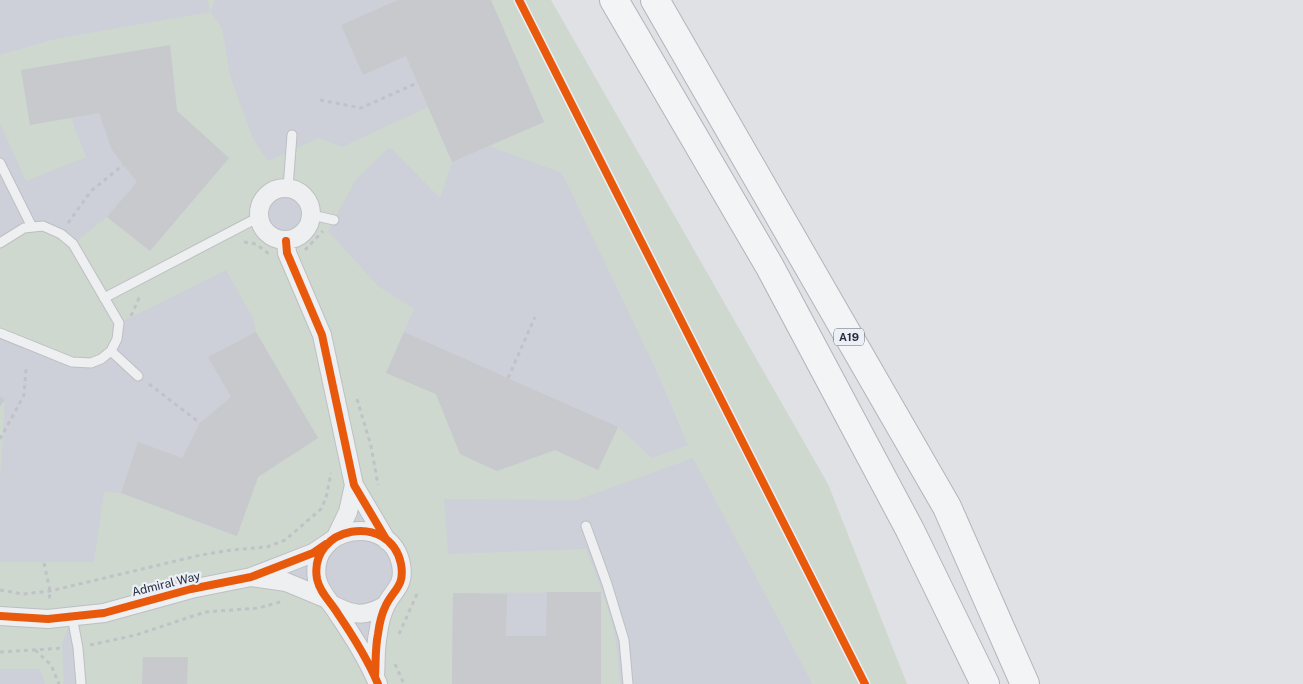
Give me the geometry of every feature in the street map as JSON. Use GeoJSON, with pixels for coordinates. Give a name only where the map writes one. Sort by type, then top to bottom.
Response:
{"type":"FeatureCollection","features":[{"type":"Feature","properties":{"kind":"highway"},"geometry":{"type":"LineString","coordinates":[[614,0],[770,266],[910,530],[985,684]]}},
{"type":"Feature","properties":{"kind":"highway","name":"A19"},"geometry":{"type":"LineString","coordinates":[[655,0],[947,507],[1025,684]]}},
{"type":"Feature","properties":{"kind":"highway"},"geometry":{"type":"LineString","coordinates":[[947,507],[1038,684]]}},
{"type":"Feature","properties":{"kind":"highway"},"geometry":{"type":"LineString","coordinates":[[910,530],[970,684]]}},
{"type":"Feature","properties":{"kind":"street"},"geometry":{"type":"LineString","coordinates":[[288,188],[299,192],[325,218],[300,237],[286,241],[274,239],[266,233],[259,222],[259,217],[260,204],[268,194],[276,190],[288,188]]}},
{"type":"Feature","properties":{"kind":"street"},"geometry":{"type":"LineString","coordinates":[[286,241],[287,253],[322,335],[354,485],[396,551],[400,563],[401,576],[398,589],[386,605],[378,635],[376,680]]}},
{"type":"Feature","properties":{"kind":"street"},"geometry":{"type":"LineString","coordinates":[[354,485],[348,512],[333,539],[324,548],[318,561],[317,577],[322,593],[330,602],[376,680]]}},
{"type":"Feature","properties":{"kind":"street"},"geometry":{"type":"LineString","coordinates":[[333,539],[349,531],[364,530],[388,541]]}},
{"type":"Feature","properties":{"kind":"street","name":"Admiral Way"},"geometry":{"type":"LineString","coordinates":[[0,616],[48,618],[104,613],[191,589],[251,577],[313,553],[333,539]]}},
{"type":"Feature","properties":{"kind":"street","name":"Admiral Way"},"geometry":{"type":"LineString","coordinates":[[251,577],[286,582],[330,602]]}},
{"type":"Feature","properties":{"kind":"street"},"geometry":{"type":"LineString","coordinates":[[330,602],[347,613],[359,615],[374,612],[386,605]]}},
{"type":"Feature","properties":{"kind":"lane"},"geometry":{"type":"LineString","coordinates":[[288,188],[292,135]]}},
{"type":"Feature","properties":{"kind":"lane"},"geometry":{"type":"LineString","coordinates":[[0,162],[32,227]]}},
{"type":"Feature","properties":{"kind":"lane"},"geometry":{"type":"LineString","coordinates":[[104,298],[259,217]]}},
{"type":"Feature","properties":{"kind":"lane"},"geometry":{"type":"LineString","coordinates":[[0,243],[24,228],[44,226],[60,234],[73,244],[119,323],[118,338],[111,351],[101,359],[91,363],[72,362],[0,333]]}},
{"type":"Feature","properties":{"kind":"lane"},"geometry":{"type":"LineString","coordinates":[[111,351],[138,376]]}},
{"type":"Feature","properties":{"kind":"lane"},"geometry":{"type":"LineString","coordinates":[[586,526],[607,584],[624,640],[628,684]]}},
{"type":"Feature","properties":{"kind":"lane"},"geometry":{"type":"LineString","coordinates":[[72,616],[78,648],[81,684]]}},
{"type":"Feature","properties":{"kind":"path"},"geometry":{"type":"LineString","coordinates":[[320,100],[361,108],[417,82]]}},
{"type":"Feature","properties":{"kind":"path"},"geometry":{"type":"LineString","coordinates":[[60,234],[91,191],[123,165]]}},
{"type":"Feature","properties":{"kind":"path"},"geometry":{"type":"LineString","coordinates":[[305,258],[306,249],[323,233],[325,218]]}},
{"type":"Feature","properties":{"kind":"path"},"geometry":{"type":"LineString","coordinates":[[239,241],[256,244],[272,257]]}},
{"type":"Feature","properties":{"kind":"path"},"geometry":{"type":"LineString","coordinates":[[118,330],[129,323],[132,310],[139,298],[148,293]]}},
{"type":"Feature","properties":{"kind":"path"},"geometry":{"type":"LineString","coordinates":[[508,378],[535,318]]}},
{"type":"Feature","properties":{"kind":"path"},"geometry":{"type":"LineString","coordinates":[[0,438],[24,394],[26,369]]}},
{"type":"Feature","properties":{"kind":"path"},"geometry":{"type":"LineString","coordinates":[[138,376],[200,423]]}},
{"type":"Feature","properties":{"kind":"path"},"geometry":{"type":"LineString","coordinates":[[354,390],[371,446],[378,489]]}},
{"type":"Feature","properties":{"kind":"path"},"geometry":{"type":"LineString","coordinates":[[0,590],[22,594],[50,592],[201,556],[231,550],[268,547],[285,540],[321,509],[326,498],[331,472]]}},
{"type":"Feature","properties":{"kind":"path"},"geometry":{"type":"LineString","coordinates":[[44,563],[50,592]]}},
{"type":"Feature","properties":{"kind":"path"},"geometry":{"type":"LineString","coordinates":[[397,638],[419,590]]}},
{"type":"Feature","properties":{"kind":"path"},"geometry":{"type":"LineString","coordinates":[[0,652],[78,648],[136,635],[204,612],[260,608],[284,601],[291,605]]}},
{"type":"Feature","properties":{"kind":"path"},"geometry":{"type":"LineString","coordinates":[[34,650],[51,665],[59,684]]}},
{"type":"Feature","properties":{"kind":"path"},"geometry":{"type":"LineString","coordinates":[[393,659],[404,684]]}},
{"type":"Feature","properties":{"kind":"shaded area"},"geometry":{"type":"Polygon","coordinates":[[[0,0],[491,0],[694,458],[813,684],[0,684],[0,0]]]}},
{"type":"Feature","properties":{"kind":"shaded area"},"geometry":{"type":"Polygon","coordinates":[[[208,0],[215,0],[210,12],[208,0]]]}},
{"type":"Feature","properties":{"kind":"shaded area"},"geometry":{"type":"Polygon","coordinates":[[[491,0],[551,0],[828,484],[907,684],[813,684],[693,458],[577,500],[444,499],[448,554],[586,549],[612,623],[620,684],[601,684],[601,592],[453,593],[452,684],[187,684],[187,658],[143,657],[142,684],[81,684],[72,617],[62,644],[64,684],[45,684],[40,669],[0,669],[0,562],[94,562],[104,492],[121,493],[236,536],[258,477],[318,438],[256,332],[253,318],[226,270],[119,323],[117,339],[101,359],[72,362],[0,333],[0,243],[24,228],[43,226],[73,244],[107,217],[150,251],[229,158],[177,111],[170,46],[71,118],[86,157],[26,181],[0,123],[0,55],[55,39],[210,12],[222,28],[230,76],[253,139],[268,161],[319,138],[342,147],[428,107],[452,162],[440,198],[390,147],[356,179],[328,231],[378,286],[414,309],[386,373],[436,394],[461,454],[497,471],[555,450],[598,470],[618,427],[652,458],[688,445],[661,380],[562,173],[489,146],[544,122],[491,0]],[[285,188],[277,190],[264,199],[258,212],[261,226],[266,234],[280,240],[292,240],[301,236],[308,228],[311,218],[310,208],[306,199],[298,191],[285,188]],[[355,485],[336,537],[252,576],[327,599],[374,675],[401,576],[355,485]]]}},
{"type":"Feature","properties":{"kind":"shaded area"},"geometry":{"type":"Polygon","coordinates":[[[5,400],[1,466],[0,472],[0,406],[5,400]]]}},
{"type":"Feature","properties":{"kind":"building"},"geometry":{"type":"Polygon","coordinates":[[[398,0],[491,0],[544,122],[452,162],[406,56],[363,75],[341,25],[398,0]]]}},
{"type":"Feature","properties":{"kind":"building"},"geometry":{"type":"Polygon","coordinates":[[[170,45],[177,111],[229,158],[150,251],[107,217],[137,182],[112,150],[99,113],[30,125],[21,70],[170,45]]]}},
{"type":"Feature","properties":{"kind":"building"},"geometry":{"type":"Polygon","coordinates":[[[256,332],[318,438],[258,477],[237,536],[121,493],[138,442],[182,458],[200,423],[231,397],[208,357],[256,332]]]}},
{"type":"Feature","properties":{"kind":"building"},"geometry":{"type":"Polygon","coordinates":[[[404,332],[618,427],[598,470],[555,450],[497,471],[460,454],[436,394],[386,373],[404,332]]]}},
{"type":"Feature","properties":{"kind":"building"},"geometry":{"type":"Polygon","coordinates":[[[0,396],[5,400],[0,406],[0,396]]]}},
{"type":"Feature","properties":{"kind":"building"},"geometry":{"type":"Polygon","coordinates":[[[547,592],[601,592],[601,684],[452,684],[453,593],[507,594],[506,636],[546,636],[547,592]]]}},
{"type":"Feature","properties":{"kind":"building"},"geometry":{"type":"Polygon","coordinates":[[[143,657],[188,657],[187,684],[142,684],[143,657]]]}},
{"type":"Feature","properties":{"kind":"cycle path"},"geometry":{"type":"LineString","coordinates":[[519,0],[865,684]]}},
{"type":"Feature","properties":{"kind":"cycle path"},"geometry":{"type":"LineString","coordinates":[[286,241],[287,253],[322,335],[354,485],[386,539]]}},
{"type":"Feature","properties":{"kind":"cycle path"},"geometry":{"type":"LineString","coordinates":[[375,676],[376,645],[380,623],[386,605],[400,582],[401,564],[394,547],[382,537],[367,531],[352,532],[337,537],[325,547],[318,561],[317,579],[323,593],[360,648],[378,684]]}},
{"type":"Feature","properties":{"kind":"cycle path"},"geometry":{"type":"LineString","coordinates":[[0,616],[48,619],[104,613],[191,589],[251,577],[313,553],[326,544]]}}]}
